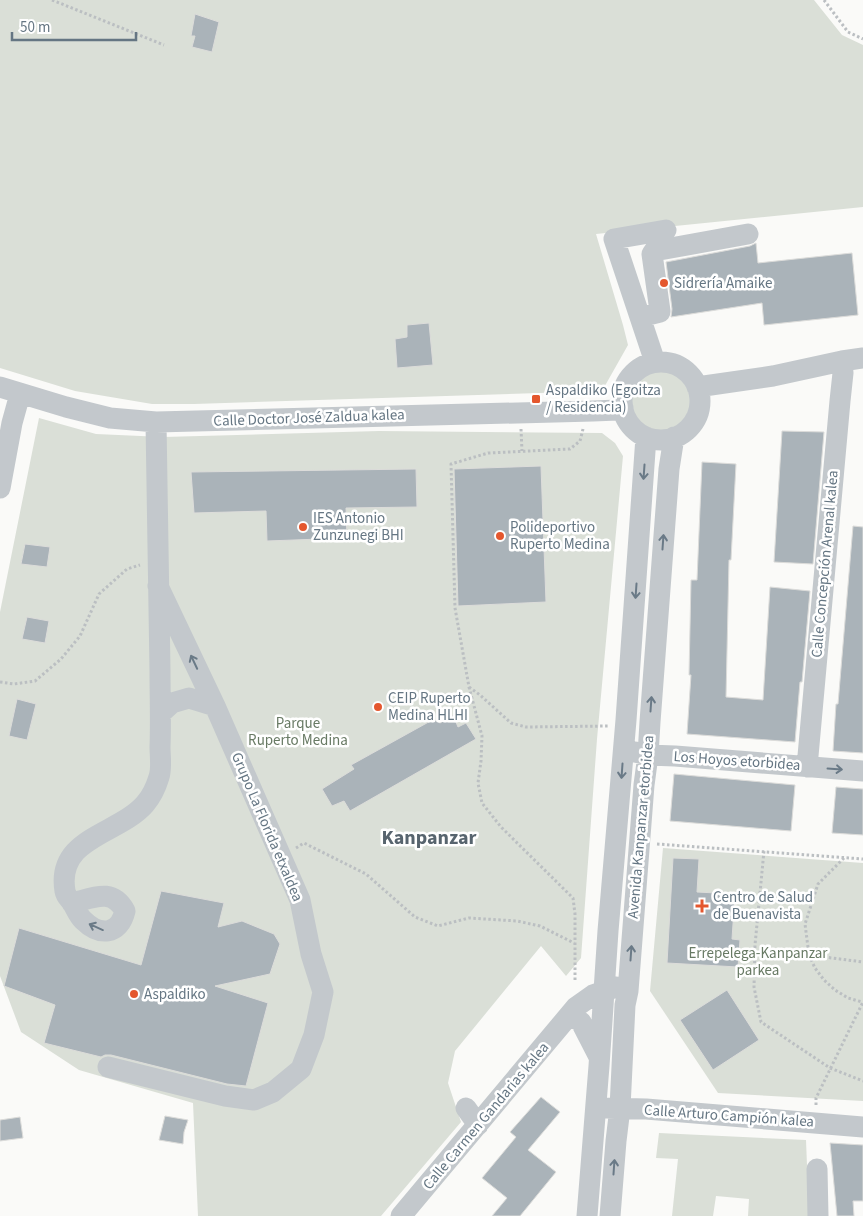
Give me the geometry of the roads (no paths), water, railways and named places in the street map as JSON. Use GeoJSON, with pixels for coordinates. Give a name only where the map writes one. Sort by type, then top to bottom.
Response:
{"type":"FeatureCollection","features":[{"type":"Feature","properties":{"kind":"street"},"geometry":{"type":"LineString","coordinates":[[655,362],[614,239],[666,230]]}},
{"type":"Feature","properties":{"kind":"street"},"geometry":{"type":"LineString","coordinates":[[640,317],[660,312],[652,254],[654,251],[748,234]]}},
{"type":"Feature","properties":{"kind":"street"},"geometry":{"type":"LineString","coordinates":[[697,387],[773,376],[863,358]]}},
{"type":"Feature","properties":{"kind":"street","name":"Calle Concepción Arenal kalea"},"geometry":{"type":"LineString","coordinates":[[807,767],[843,373],[842,361]]}},
{"type":"Feature","properties":{"kind":"street"},"geometry":{"type":"LineString","coordinates":[[655,362],[666,362],[685,370],[697,387],[700,399],[698,411],[693,422],[674,437],[655,439],[646,437],[627,420],[622,396],[626,384],[633,374],[643,366],[655,362]]}},
{"type":"Feature","properties":{"kind":"street","name":"Calle Doctor José Zaldua kalea"},"geometry":{"type":"LineString","coordinates":[[0,387],[18,403],[45,401],[110,418],[156,422],[618,410],[623,408]]}},
{"type":"Feature","properties":{"kind":"street"},"geometry":{"type":"LineString","coordinates":[[0,488],[12,424],[18,403]]}},
{"type":"Feature","properties":{"kind":"street","name":"Grupo La Florida etxaldea"},"geometry":{"type":"LineString","coordinates":[[72,903],[64,890],[64,870],[70,858],[80,846],[130,816],[145,804],[154,791],[160,774],[161,713],[156,422]]}},
{"type":"Feature","properties":{"kind":"street","name":"Avenida Kanpanzar etorbidea"},"geometry":{"type":"LineString","coordinates":[[587,1216],[609,921],[618,729],[646,437]]}},
{"type":"Feature","properties":{"kind":"street","name":"Avenida Kanpanzar etorbidea"},"geometry":{"type":"LineString","coordinates":[[610,1216],[620,1108],[625,1005],[628,990],[648,755],[669,469],[674,437]]}},
{"type":"Feature","properties":{"kind":"street","name":"Grupo La Florida etxaldea"},"geometry":{"type":"LineString","coordinates":[[108,1067],[225,1096],[254,1100],[273,1092],[301,1068],[314,1035],[323,992],[300,900],[215,706],[158,586]]}},
{"type":"Feature","properties":{"kind":"street"},"geometry":{"type":"LineString","coordinates":[[161,713],[172,703],[189,698],[215,706]]}},
{"type":"Feature","properties":{"kind":"street","name":"Los Hoyos etorbidea"},"geometry":{"type":"LineString","coordinates":[[618,729],[636,753],[863,771]]}},
{"type":"Feature","properties":{"kind":"street"},"geometry":{"type":"LineString","coordinates":[[604,991],[615,987],[622,987],[625,1005]]}},
{"type":"Feature","properties":{"kind":"street","name":"Calle Carmen Gandarias kalea"},"geometry":{"type":"LineString","coordinates":[[402,1216],[472,1117],[576,1007],[592,994],[604,991]]}},
{"type":"Feature","properties":{"kind":"street"},"geometry":{"type":"LineString","coordinates":[[570,1015],[581,1022],[599,1065]]}},
{"type":"Feature","properties":{"kind":"street","name":"Calle Arturo Campión kalea"},"geometry":{"type":"LineString","coordinates":[[596,1107],[863,1127]]}},
{"type":"Feature","properties":{"kind":"street"},"geometry":{"type":"LineString","coordinates":[[817,1169],[818,1216]]}},
{"type":"Feature","properties":{"kind":"place","name":"Sidrería Amaike"},"geometry":{"type":"Point","coordinates":[664,283]}},
{"type":"Feature","properties":{"kind":"place","name":"Aspaldiko (Egoitza / Residencia)"},"geometry":{"type":"Point","coordinates":[536,399]}},
{"type":"Feature","properties":{"kind":"place","name":"IES Antonio Zunzunegi BHI"},"geometry":{"type":"Point","coordinates":[303,527]}},
{"type":"Feature","properties":{"kind":"place","name":"Polideportivo Ruperto Medina"},"geometry":{"type":"Point","coordinates":[500,536]}},
{"type":"Feature","properties":{"kind":"place","name":"CEIP Ruperto Medina HLHI"},"geometry":{"type":"Point","coordinates":[378,707]}},
{"type":"Feature","properties":{"kind":"place","name":"Centro de Salud de Buenavista"},"geometry":{"type":"Point","coordinates":[702,906]}},
{"type":"Feature","properties":{"kind":"place","name":"Aspaldiko"},"geometry":{"type":"Point","coordinates":[134,994]}},
{"type":"Feature","properties":{"kind":"district","name":"Kanpanzar"},"geometry":{"type":"Point","coordinates":[429,838]}},
{"type":"Feature","properties":{"kind":"park label","name":"Parque Ruperto Medina"},"geometry":{"type":"Point","coordinates":[298,732]}},
{"type":"Feature","properties":{"kind":"park label","name":"Errepelega-Kanpanzar parkea"},"geometry":{"type":"Point","coordinates":[758,962]}}]}
